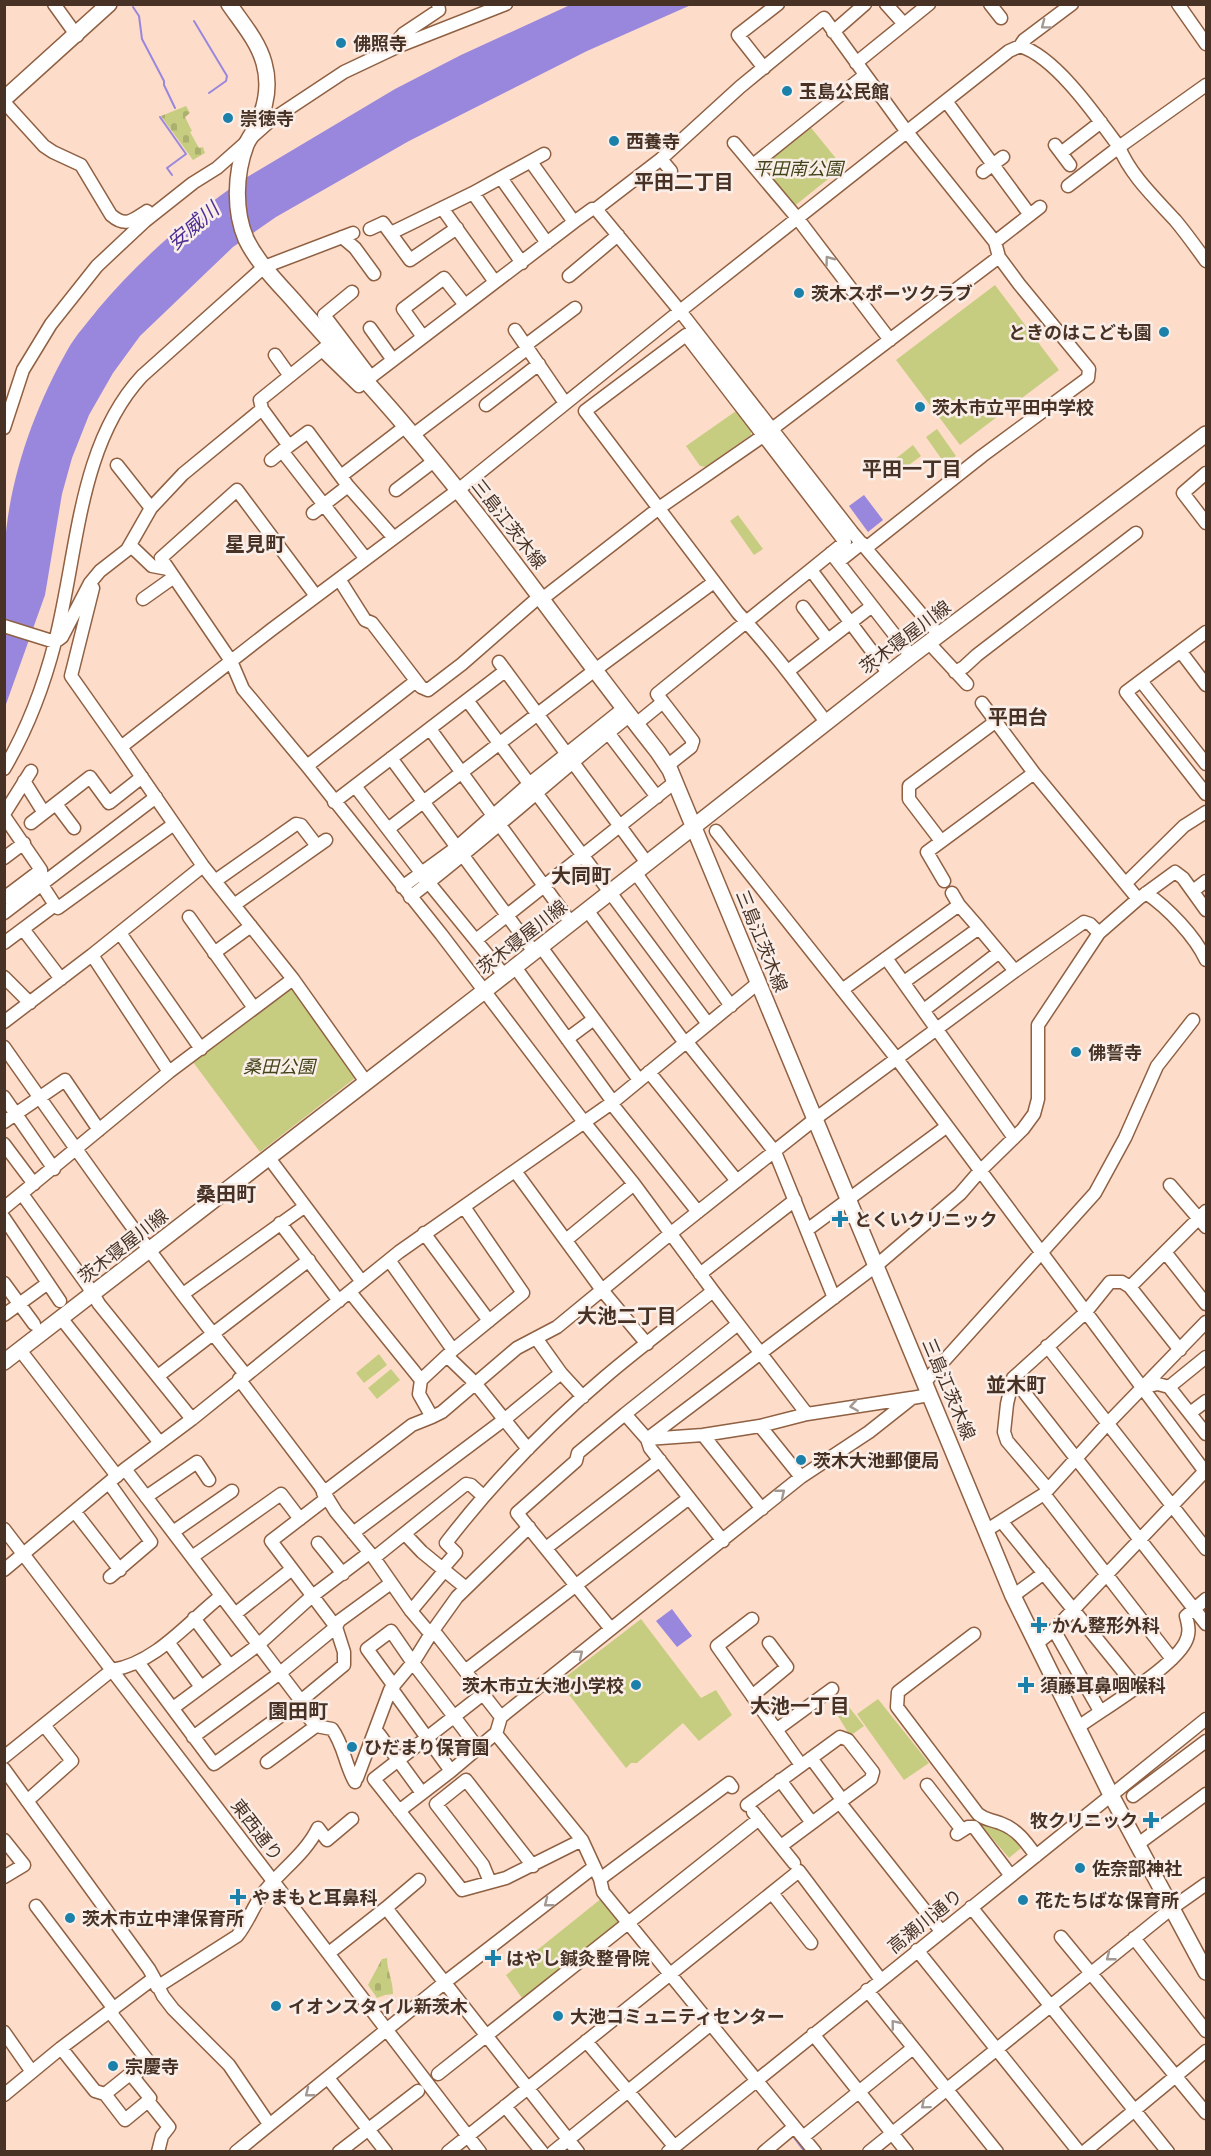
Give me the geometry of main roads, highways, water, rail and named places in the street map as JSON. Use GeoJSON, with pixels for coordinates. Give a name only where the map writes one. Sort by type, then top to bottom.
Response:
{"type":"FeatureCollection","features":[{"type":"Feature","properties":{"kind":"main road"},"geometry":{"type":"LineString","coordinates":[[4,100],[110,4]]}},
{"type":"Feature","properties":{"kind":"main road","name":"三島江茨木線"},"geometry":{"type":"LineString","coordinates":[[229,4],[259,50],[266,72],[267,94],[263,111],[245,150],[237,187],[240,219],[247,240],[262,264],[368,379],[458,490],[667,766],[694,826],[1013,1596],[1111,1795],[1205,1968]]}},
{"type":"Feature","properties":{"kind":"main road","name":"茨木寝屋川線"},"geometry":{"type":"LineString","coordinates":[[4,1362],[483,992],[911,656],[1206,434]]}},
{"type":"Feature","properties":{"kind":"water","name":"安威川"},"geometry":{"type":"Polygon","coordinates":[[[570,5],[691,5],[587,51],[409,141],[276,217],[233,247],[140,336],[113,373],[89,415],[72,458],[62,494],[45,595],[5,707],[4,557],[8,518],[18,467],[35,418],[56,371],[71,344],[98,309],[166,239],[244,179],[395,89],[461,55],[570,5]]]}},
{"type":"Feature","properties":{"kind":"water"},"geometry":{"type":"Polygon","coordinates":[[[864,495],[883,520],[868,532],[849,506],[864,495]]]}},
{"type":"Feature","properties":{"kind":"water"},"geometry":{"type":"Polygon","coordinates":[[[672,1609],[692,1636],[677,1647],[656,1621],[672,1609]]]}},
{"type":"Feature","properties":{"kind":"waterway"},"geometry":{"type":"LineString","coordinates":[[133,7],[139,16],[142,39],[175,108]]}},
{"type":"Feature","properties":{"kind":"waterway"},"geometry":{"type":"LineString","coordinates":[[194,21],[227,76],[226,81],[209,93]]}},
{"type":"Feature","properties":{"kind":"waterway"},"geometry":{"type":"LineString","coordinates":[[160,117],[186,154],[167,168],[172,175]]}},
{"type":"Feature","properties":{"kind":"waterway"},"geometry":{"type":"LineString","coordinates":[[774,2111],[787,2128]]}},
{"type":"Feature","properties":{"kind":"waterway"},"geometry":{"type":"LineString","coordinates":[[792,2135],[805,2152]]}},
{"type":"Feature","properties":{"kind":"place","name":"佛照寺"},"geometry":{"type":"Point","coordinates":[341,43]}},
{"type":"Feature","properties":{"kind":"place","name":"玉島公民館"},"geometry":{"type":"Point","coordinates":[787,91]}},
{"type":"Feature","properties":{"kind":"place","name":"崇徳寺"},"geometry":{"type":"Point","coordinates":[228,118]}},
{"type":"Feature","properties":{"kind":"place","name":"西養寺"},"geometry":{"type":"Point","coordinates":[614,141]}},
{"type":"Feature","properties":{"kind":"place","name":"茨木スポーツクラブ"},"geometry":{"type":"Point","coordinates":[799,293]}},
{"type":"Feature","properties":{"kind":"place","name":"ときのはこども園"},"geometry":{"type":"Point","coordinates":[1164,332]}},
{"type":"Feature","properties":{"kind":"place","name":"茨木市立平田中学校"},"geometry":{"type":"Point","coordinates":[920,407]}},
{"type":"Feature","properties":{"kind":"place","name":"佛誓寺"},"geometry":{"type":"Point","coordinates":[1076,1052]}},
{"type":"Feature","properties":{"kind":"place","name":"とくいクリニック"},"geometry":{"type":"Point","coordinates":[840,1219]}},
{"type":"Feature","properties":{"kind":"place","name":"茨木大池郵便局"},"geometry":{"type":"Point","coordinates":[801,1460]}},
{"type":"Feature","properties":{"kind":"place","name":"かん整形外科"},"geometry":{"type":"Point","coordinates":[1039,1625]}},
{"type":"Feature","properties":{"kind":"place","name":"茨木市立大池小学校"},"geometry":{"type":"Point","coordinates":[636,1685]}},
{"type":"Feature","properties":{"kind":"place","name":"須藤耳鼻咽喉科"},"geometry":{"type":"Point","coordinates":[1026,1685]}},
{"type":"Feature","properties":{"kind":"place","name":"ひだまり保育園"},"geometry":{"type":"Point","coordinates":[352,1747]}},
{"type":"Feature","properties":{"kind":"place","name":"牧クリニック"},"geometry":{"type":"Point","coordinates":[1151,1820]}},
{"type":"Feature","properties":{"kind":"place","name":"佐奈部神社"},"geometry":{"type":"Point","coordinates":[1080,1868]}},
{"type":"Feature","properties":{"kind":"place","name":"やまもと耳鼻科"},"geometry":{"type":"Point","coordinates":[238,1897]}},
{"type":"Feature","properties":{"kind":"place","name":"花たちばな保育所"},"geometry":{"type":"Point","coordinates":[1023,1900]}},
{"type":"Feature","properties":{"kind":"place","name":"茨木市立中津保育所"},"geometry":{"type":"Point","coordinates":[70,1918]}},
{"type":"Feature","properties":{"kind":"place","name":"はやし鍼灸整骨院"},"geometry":{"type":"Point","coordinates":[493,1958]}},
{"type":"Feature","properties":{"kind":"place","name":"イオンスタイル新茨木"},"geometry":{"type":"Point","coordinates":[276,2006]}},
{"type":"Feature","properties":{"kind":"place","name":"大池コミュニティセンター"},"geometry":{"type":"Point","coordinates":[558,2016]}},
{"type":"Feature","properties":{"kind":"place","name":"宗慶寺"},"geometry":{"type":"Point","coordinates":[113,2066]}},
{"type":"Feature","properties":{"kind":"district","name":"平田二丁目"},"geometry":{"type":"Point","coordinates":[684,182]}},
{"type":"Feature","properties":{"kind":"district","name":"平田一丁目"},"geometry":{"type":"Point","coordinates":[912,469]}},
{"type":"Feature","properties":{"kind":"district","name":"星見町"},"geometry":{"type":"Point","coordinates":[255,544]}},
{"type":"Feature","properties":{"kind":"district","name":"平田台"},"geometry":{"type":"Point","coordinates":[1018,717]}},
{"type":"Feature","properties":{"kind":"district","name":"大同町"},"geometry":{"type":"Point","coordinates":[581,876]}},
{"type":"Feature","properties":{"kind":"district","name":"桑田町"},"geometry":{"type":"Point","coordinates":[226,1194]}},
{"type":"Feature","properties":{"kind":"district","name":"大池二丁目"},"geometry":{"type":"Point","coordinates":[627,1316]}},
{"type":"Feature","properties":{"kind":"district","name":"並木町"},"geometry":{"type":"Point","coordinates":[1016,1385]}},
{"type":"Feature","properties":{"kind":"district","name":"大池一丁目"},"geometry":{"type":"Point","coordinates":[800,1706]}},
{"type":"Feature","properties":{"kind":"district","name":"園田町"},"geometry":{"type":"Point","coordinates":[298,1711]}},
{"type":"Feature","properties":{"kind":"park label","name":"平田南公園"},"geometry":{"type":"Point","coordinates":[798,168]}},
{"type":"Feature","properties":{"kind":"park label","name":"桑田公園"},"geometry":{"type":"Point","coordinates":[279,1066]}}]}
